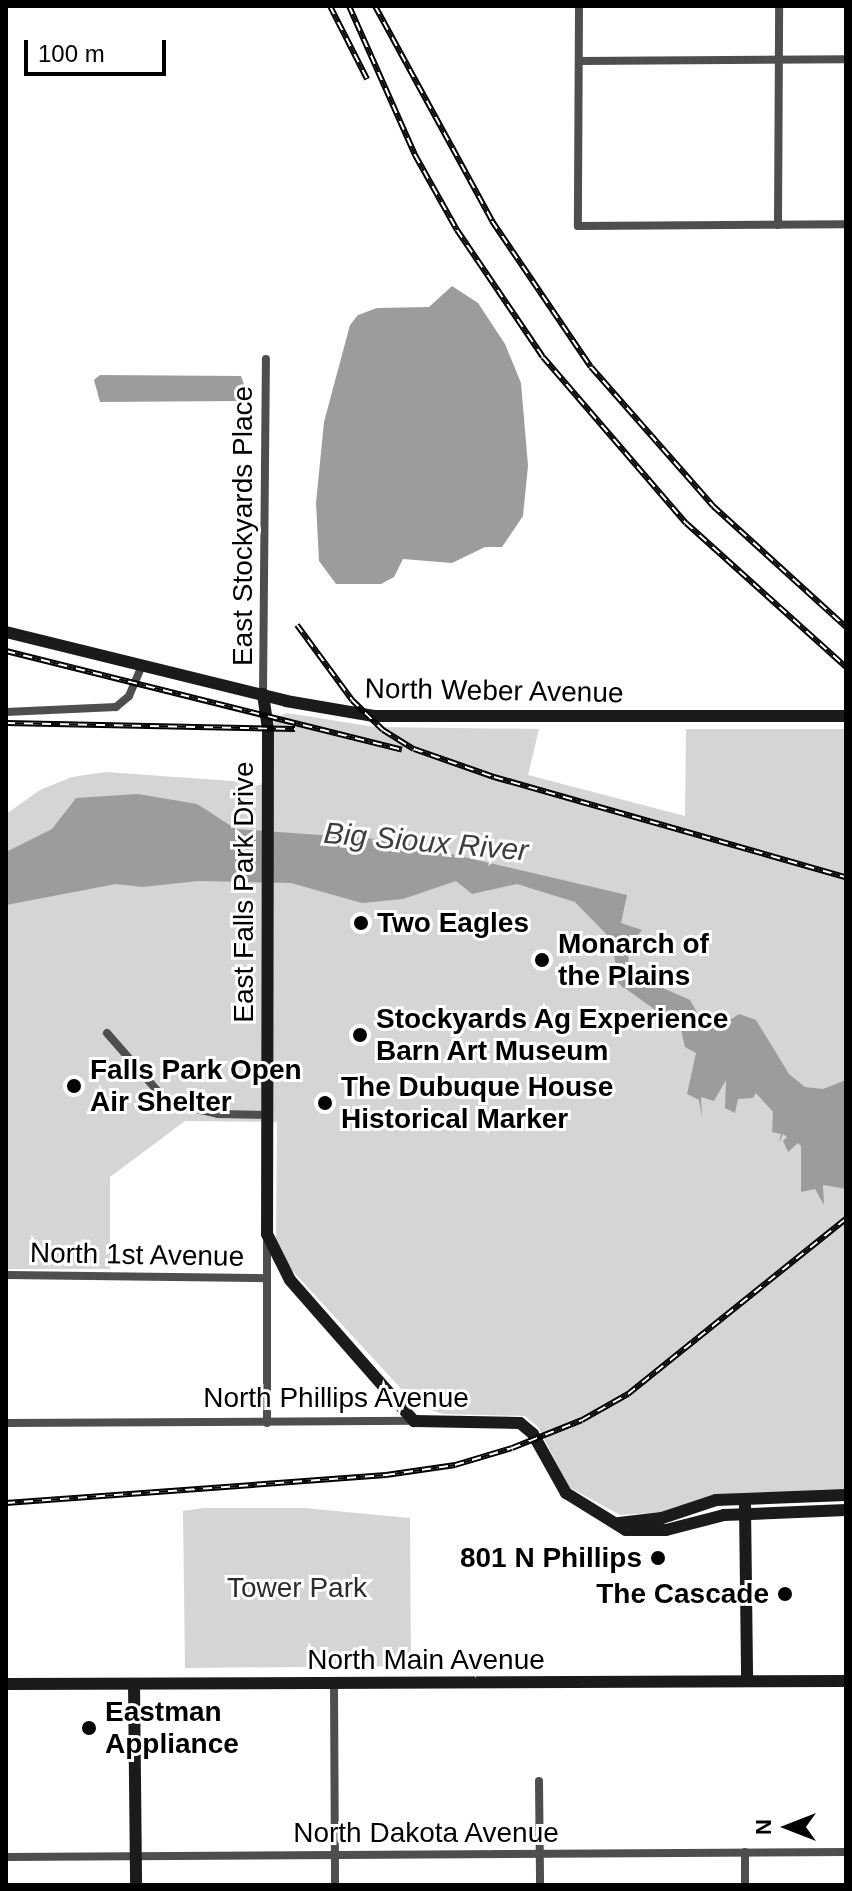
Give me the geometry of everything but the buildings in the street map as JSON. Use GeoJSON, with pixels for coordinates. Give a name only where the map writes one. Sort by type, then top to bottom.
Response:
{"type":"FeatureCollection","features":[{"type":"Feature","properties":{"kind":"street"},"geometry":{"type":"LineString","coordinates":[[579,6],[578,226],[846,224]]}},
{"type":"Feature","properties":{"kind":"street"},"geometry":{"type":"LineString","coordinates":[[778,225],[779,6]]}},
{"type":"Feature","properties":{"kind":"street"},"geometry":{"type":"LineString","coordinates":[[579,61],[846,59]]}},
{"type":"Feature","properties":{"kind":"street","name":"East Stockyards Place"},"geometry":{"type":"LineString","coordinates":[[263,694],[266,359]]}},
{"type":"Feature","properties":{"kind":"street","name":"North Weber Avenue"},"geometry":{"type":"LineString","coordinates":[[6,632],[355,714],[419,719],[846,716]]}},
{"type":"Feature","properties":{"kind":"street"},"geometry":{"type":"LineString","coordinates":[[6,712],[116,707],[129,696],[142,665]]}},
{"type":"Feature","properties":{"kind":"street","name":"East Falls Park Drive"},"geometry":{"type":"LineString","coordinates":[[263,694],[268,811],[267,1234],[290,1280],[414,1421]]}},
{"type":"Feature","properties":{"kind":"street"},"geometry":{"type":"LineString","coordinates":[[107,1033],[168,1103],[218,1114],[267,1115]]}},
{"type":"Feature","properties":{"kind":"street"},"geometry":{"type":"LineString","coordinates":[[267,1234],[267,1423]]}},
{"type":"Feature","properties":{"kind":"street","name":"North 1st Avenue"},"geometry":{"type":"LineString","coordinates":[[6,1275],[267,1278]]}},
{"type":"Feature","properties":{"kind":"street","name":"North Phillips Avenue"},"geometry":{"type":"LineString","coordinates":[[6,1423],[520,1423],[533,1434],[566,1493],[590,1512],[619,1523],[626,1530],[660,1531],[745,1514],[846,1510]]}},
{"type":"Feature","properties":{"kind":"street"},"geometry":{"type":"LineString","coordinates":[[619,1523],[662,1518],[709,1501],[846,1495]]}},
{"type":"Feature","properties":{"kind":"street"},"geometry":{"type":"LineString","coordinates":[[745,1499],[747,1681]]}},
{"type":"Feature","properties":{"kind":"street","name":"North Main Avenue"},"geometry":{"type":"LineString","coordinates":[[6,1684],[846,1681]]}},
{"type":"Feature","properties":{"kind":"street"},"geometry":{"type":"LineString","coordinates":[[134,1684],[136,1885]]}},
{"type":"Feature","properties":{"kind":"street"},"geometry":{"type":"LineString","coordinates":[[334,1685],[335,1885]]}},
{"type":"Feature","properties":{"kind":"street"},"geometry":{"type":"LineString","coordinates":[[539,1781],[540,1885]]}},
{"type":"Feature","properties":{"kind":"street"},"geometry":{"type":"LineString","coordinates":[[745,1852],[745,1885]]}},
{"type":"Feature","properties":{"kind":"street","name":"North Dakota Avenue"},"geometry":{"type":"LineString","coordinates":[[6,1857],[846,1852]]}},
{"type":"Feature","properties":{"kind":"green space"},"geometry":{"type":"Polygon","coordinates":[[[287,713],[375,727],[539,729],[528,775],[685,816],[686,729],[846,729],[846,1491],[716,1496],[668,1512],[620,1515],[569,1487],[538,1427],[525,1416],[443,1414],[417,1406],[288,1266],[276,1239],[277,1122],[185,1121],[110,1177],[110,1269],[6,1269],[6,814],[40,790],[72,777],[106,772],[274,784],[274,718],[287,713]]]}},
{"type":"Feature","properties":{"kind":"green space","name":"Tower Park"},"geometry":{"type":"Polygon","coordinates":[[[204,1508],[304,1508],[410,1518],[411,1666],[185,1668],[183,1511],[204,1508]]]}},
{"type":"Feature","properties":{"kind":"shaded area"},"geometry":{"type":"Polygon","coordinates":[[[452,286],[478,303],[505,344],[521,383],[528,466],[523,516],[502,547],[485,547],[452,563],[403,559],[394,577],[381,584],[336,584],[319,561],[316,503],[324,422],[350,325],[358,315],[377,308],[429,307],[452,286]]]}},
{"type":"Feature","properties":{"kind":"shaded area"},"geometry":{"type":"Polygon","coordinates":[[[100,375],[241,376],[248,396],[239,401],[100,402],[94,380],[100,375]]]}},
{"type":"Feature","properties":{"kind":"shaded area"},"geometry":{"type":"Polygon","coordinates":[[[138,794],[197,804],[236,829],[391,840],[627,895],[621,923],[642,930],[628,947],[629,973],[690,1000],[705,1026],[721,1026],[739,1014],[756,1020],[789,1074],[805,1087],[823,1089],[846,1080],[846,1189],[823,1185],[824,1205],[815,1189],[801,1192],[801,1146],[798,1143],[788,1152],[783,1141],[787,1137],[783,1134],[779,1143],[781,1134],[772,1132],[774,1089],[759,1088],[753,1098],[738,1099],[735,1113],[725,1108],[726,1080],[714,1101],[701,1097],[702,1118],[699,1100],[687,1094],[696,1053],[685,1047],[681,1030],[667,1023],[666,1002],[630,985],[622,988],[609,937],[575,902],[517,884],[472,894],[456,881],[403,899],[362,903],[291,883],[198,881],[143,887],[116,884],[6,905],[6,852],[52,829],[76,798],[138,794]]]}},
{"type":"Feature","properties":{"kind":"waterway","name":"Big Sioux River"},"geometry":{"type":"LineString","coordinates":[[626,978],[689,1023]]}},
{"type":"Feature","properties":{"kind":"waterway","name":"Big Sioux River"},"geometry":{"type":"LineString","coordinates":[[749,1072],[788,1115]]}},
{"type":"Feature","properties":{"kind":"railway"},"geometry":{"type":"LineString","coordinates":[[330,6],[367,79]]}},
{"type":"Feature","properties":{"kind":"railway"},"geometry":{"type":"LineString","coordinates":[[349,6],[415,155],[457,230],[543,357],[686,523],[846,667]]}},
{"type":"Feature","properties":{"kind":"railway"},"geometry":{"type":"LineString","coordinates":[[375,6],[492,221],[591,367],[713,506],[846,627]]}},
{"type":"Feature","properties":{"kind":"railway"},"geometry":{"type":"LineString","coordinates":[[297,625],[352,700],[383,730],[414,749],[494,777],[846,877]]}},
{"type":"Feature","properties":{"kind":"railway"},"geometry":{"type":"LineString","coordinates":[[6,651],[402,750]]}},
{"type":"Feature","properties":{"kind":"railway"},"geometry":{"type":"LineString","coordinates":[[6,723],[295,729]]}},
{"type":"Feature","properties":{"kind":"railway"},"geometry":{"type":"LineString","coordinates":[[6,1503],[386,1475],[455,1465],[512,1448],[582,1420],[628,1394],[846,1219]]}},
{"type":"Feature","properties":{"kind":"place","name":"Two Eagles"},"geometry":{"type":"Point","coordinates":[361,923]}},
{"type":"Feature","properties":{"kind":"place","name":"Monarch of the Plains"},"geometry":{"type":"Point","coordinates":[542,960]}},
{"type":"Feature","properties":{"kind":"place","name":"Stockyards Ag Experience Barn Art Museum"},"geometry":{"type":"Point","coordinates":[360,1035]}},
{"type":"Feature","properties":{"kind":"place","name":"Falls Park Open Air Shelter"},"geometry":{"type":"Point","coordinates":[74,1086]}},
{"type":"Feature","properties":{"kind":"place","name":"The Dubuque House Historical Marker"},"geometry":{"type":"Point","coordinates":[325,1103]}},
{"type":"Feature","properties":{"kind":"place","name":"801 N Phillips"},"geometry":{"type":"Point","coordinates":[658,1558]}},
{"type":"Feature","properties":{"kind":"place","name":"The Cascade"},"geometry":{"type":"Point","coordinates":[785,1594]}},
{"type":"Feature","properties":{"kind":"place","name":"Eastman Appliance"},"geometry":{"type":"Point","coordinates":[89,1728]}}]}
